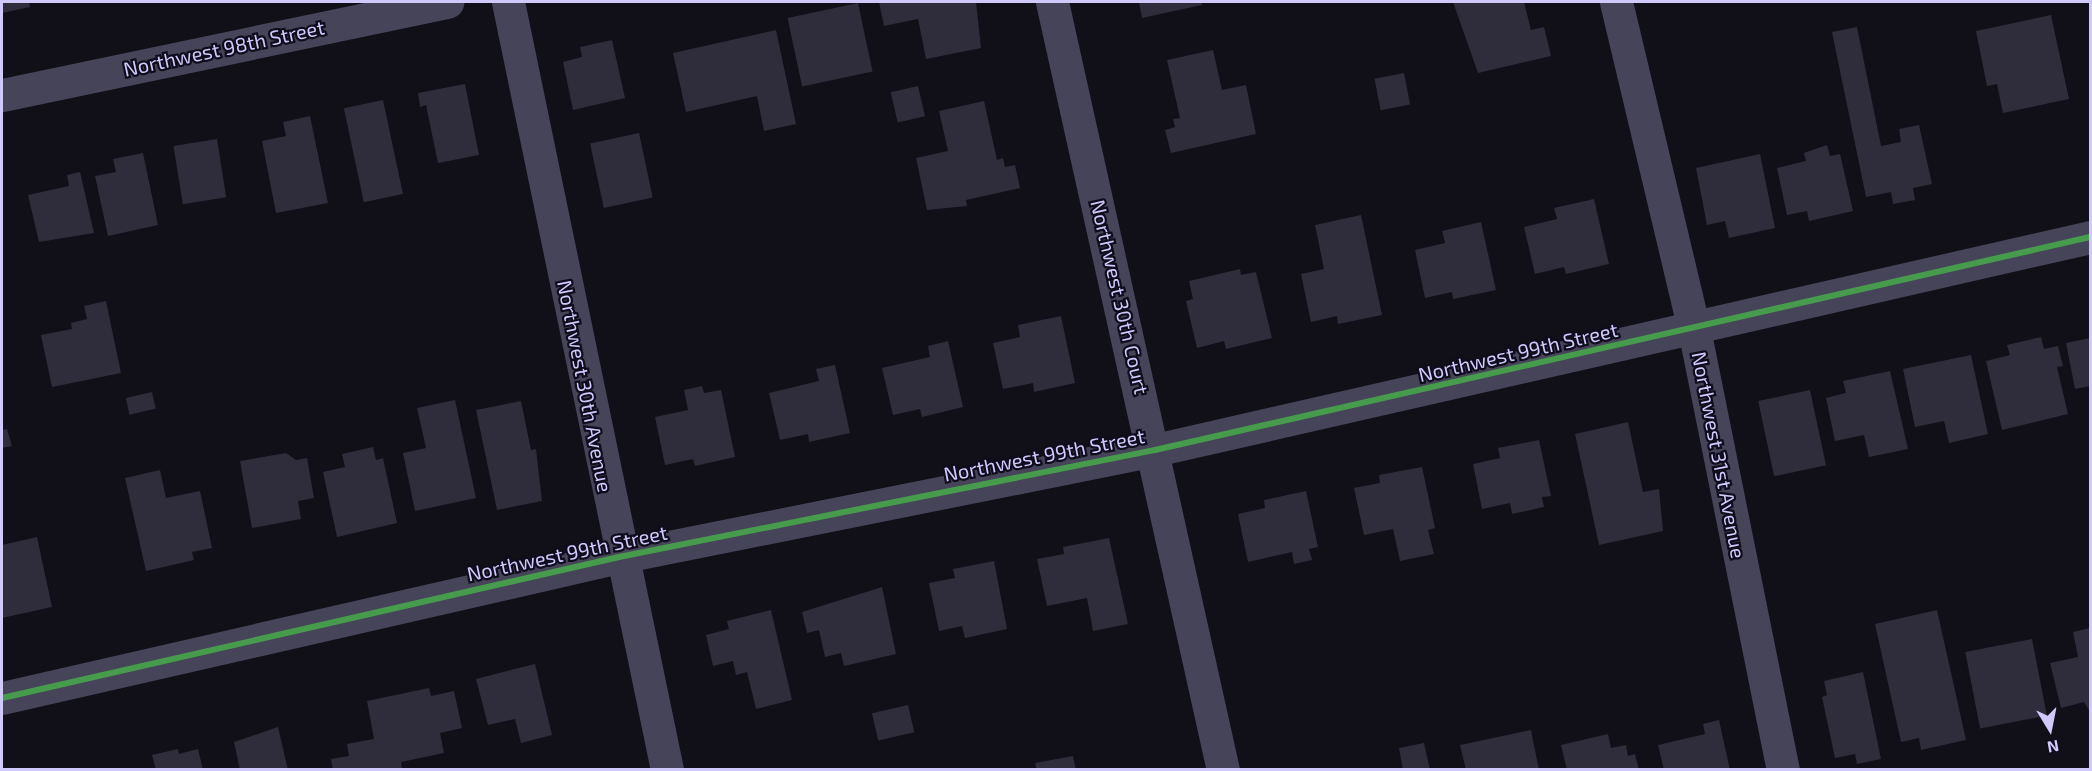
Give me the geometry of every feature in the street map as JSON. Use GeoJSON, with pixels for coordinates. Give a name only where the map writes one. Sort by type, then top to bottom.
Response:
{"type":"FeatureCollection","features":[{"type":"Feature","properties":{"kind":"street","name":"Northwest 98th Street"},"geometry":{"type":"LineString","coordinates":[[2,95],[447,2]]}},
{"type":"Feature","properties":{"kind":"street","name":"Northwest 30th Avenue"},"geometry":{"type":"LineString","coordinates":[[508,2],[619,557],[667,770]]}},
{"type":"Feature","properties":{"kind":"street","name":"Northwest 30th Court"},"geometry":{"type":"LineString","coordinates":[[1052,2],[1155,450],[1223,770]]}},
{"type":"Feature","properties":{"kind":"street","name":"Northwest 31st Avenue"},"geometry":{"type":"LineString","coordinates":[[1616,2],[1694,329],[1783,770]]}},
{"type":"Feature","properties":{"kind":"street","name":"Northwest 99th Street"},"geometry":{"type":"LineString","coordinates":[[2,698],[619,557],[1155,450],[2091,237]]}},
{"type":"Feature","properties":{"kind":"building"},"geometry":{"type":"Polygon","coordinates":[[[2,2],[29,2],[30,7],[2,13],[2,2]]]}},
{"type":"Feature","properties":{"kind":"building"},"geometry":{"type":"Polygon","coordinates":[[[879,2],[976,2],[981,48],[926,59],[918,19],[884,26],[879,2]]]}},
{"type":"Feature","properties":{"kind":"building"},"geometry":{"type":"Polygon","coordinates":[[[1139,2],[1201,2],[1202,5],[1142,18],[1139,2]]]}},
{"type":"Feature","properties":{"kind":"building"},"geometry":{"type":"Polygon","coordinates":[[[1453,2],[1524,2],[1531,30],[1544,27],[1551,56],[1478,73],[1453,2]]]}},
{"type":"Feature","properties":{"kind":"building"},"geometry":{"type":"Polygon","coordinates":[[[858,3],[873,71],[802,86],[788,18],[858,3]]]}},
{"type":"Feature","properties":{"kind":"building"},"geometry":{"type":"Polygon","coordinates":[[[2051,15],[2069,99],[2003,113],[1997,84],[1987,86],[1976,31],[2051,15]]]}},
{"type":"Feature","properties":{"kind":"building"},"geometry":{"type":"Polygon","coordinates":[[[1857,27],[1881,146],[1901,142],[1899,129],[1919,125],[1932,184],[1913,188],[1915,200],[1893,204],[1891,192],[1866,197],[1832,32],[1857,27]]]}},
{"type":"Feature","properties":{"kind":"building"},"geometry":{"type":"Polygon","coordinates":[[[776,30],[796,124],[764,131],[757,96],[686,112],[673,53],[776,30]]]}},
{"type":"Feature","properties":{"kind":"building"},"geometry":{"type":"Polygon","coordinates":[[[612,40],[625,98],[573,110],[563,62],[582,57],[580,47],[612,40]]]}},
{"type":"Feature","properties":{"kind":"building"},"geometry":{"type":"Polygon","coordinates":[[[1213,50],[1222,90],[1246,85],[1256,134],[1171,153],[1165,130],[1175,127],[1173,119],[1180,118],[1167,60],[1213,50]]]}},
{"type":"Feature","properties":{"kind":"building"},"geometry":{"type":"Polygon","coordinates":[[[1404,73],[1410,104],[1381,110],[1375,79],[1404,73]]]}},
{"type":"Feature","properties":{"kind":"building"},"geometry":{"type":"Polygon","coordinates":[[[465,84],[479,155],[438,163],[426,105],[420,107],[418,93],[465,84]]]}},
{"type":"Feature","properties":{"kind":"building"},"geometry":{"type":"Polygon","coordinates":[[[918,86],[925,116],[898,123],[891,92],[918,86]]]}},
{"type":"Feature","properties":{"kind":"building"},"geometry":{"type":"Polygon","coordinates":[[[383,100],[403,194],[364,202],[344,108],[383,100]]]}},
{"type":"Feature","properties":{"kind":"building"},"geometry":{"type":"Polygon","coordinates":[[[984,101],[997,160],[1003,158],[1005,167],[1015,165],[1020,188],[966,200],[967,206],[927,210],[916,158],[948,151],[939,111],[984,101]]]}},
{"type":"Feature","properties":{"kind":"building"},"geometry":{"type":"Polygon","coordinates":[[[310,116],[328,203],[276,213],[262,141],[286,136],[283,122],[310,116]]]}},
{"type":"Feature","properties":{"kind":"building"},"geometry":{"type":"Polygon","coordinates":[[[639,133],[653,198],[604,208],[590,143],[639,133]]]}},
{"type":"Feature","properties":{"kind":"building"},"geometry":{"type":"Polygon","coordinates":[[[217,139],[226,197],[183,204],[174,146],[217,139]]]}},
{"type":"Feature","properties":{"kind":"building"},"geometry":{"type":"Polygon","coordinates":[[[1827,145],[1830,156],[1840,154],[1853,211],[1809,221],[1807,211],[1787,215],[1777,168],[1806,161],[1804,153],[1827,145]]]}},
{"type":"Feature","properties":{"kind":"building"},"geometry":{"type":"Polygon","coordinates":[[[143,153],[158,225],[108,236],[95,176],[116,172],[113,159],[143,153]]]}},
{"type":"Feature","properties":{"kind":"building"},"geometry":{"type":"Polygon","coordinates":[[[1760,154],[1775,228],[1729,238],[1725,221],[1707,225],[1696,168],[1760,154]]]}},
{"type":"Feature","properties":{"kind":"building"},"geometry":{"type":"Polygon","coordinates":[[[80,172],[94,233],[39,242],[28,195],[69,186],[67,175],[80,172]]]}},
{"type":"Feature","properties":{"kind":"building"},"geometry":{"type":"Polygon","coordinates":[[[1594,199],[1609,264],[1566,274],[1564,267],[1535,274],[1524,227],[1557,219],[1554,208],[1594,199]]]}},
{"type":"Feature","properties":{"kind":"building"},"geometry":{"type":"Polygon","coordinates":[[[1361,215],[1382,315],[1338,324],[1337,316],[1311,322],[1301,274],[1324,269],[1315,225],[1361,215]]]}},
{"type":"Feature","properties":{"kind":"building"},"geometry":{"type":"Polygon","coordinates":[[[1481,222],[1496,290],[1453,299],[1452,292],[1425,298],[1415,250],[1445,243],[1442,231],[1481,222]]]}},
{"type":"Feature","properties":{"kind":"building"},"geometry":{"type":"Polygon","coordinates":[[[1240,269],[1241,275],[1256,272],[1272,338],[1226,349],[1224,341],[1197,348],[1186,301],[1193,299],[1189,281],[1240,269]]]}},
{"type":"Feature","properties":{"kind":"building"},"geometry":{"type":"Polygon","coordinates":[[[106,301],[121,373],[52,387],[41,335],[72,329],[71,323],[87,319],[84,306],[106,301]]]}},
{"type":"Feature","properties":{"kind":"building"},"geometry":{"type":"Polygon","coordinates":[[[1061,316],[1075,383],[1034,392],[1033,383],[1003,389],[993,343],[1020,337],[1018,325],[1061,316]]]}},
{"type":"Feature","properties":{"kind":"building"},"geometry":{"type":"Polygon","coordinates":[[[2041,337],[2044,349],[2058,346],[2063,366],[2057,367],[2068,414],[2002,430],[1986,361],[2010,355],[2007,345],[2041,337]]]}},
{"type":"Feature","properties":{"kind":"building"},"geometry":{"type":"Polygon","coordinates":[[[2090,338],[2090,386],[2075,389],[2066,343],[2090,338]]]}},
{"type":"Feature","properties":{"kind":"building"},"geometry":{"type":"Polygon","coordinates":[[[948,341],[963,407],[922,417],[920,409],[893,415],[882,368],[930,357],[928,346],[948,341]]]}},
{"type":"Feature","properties":{"kind":"building"},"geometry":{"type":"Polygon","coordinates":[[[1971,355],[1988,434],[1949,443],[1944,421],[1915,427],[1903,369],[1971,355]]]}},
{"type":"Feature","properties":{"kind":"building"},"geometry":{"type":"Polygon","coordinates":[[[835,365],[850,433],[809,442],[808,434],[780,440],[769,393],[819,381],[816,369],[835,365]]]}},
{"type":"Feature","properties":{"kind":"building"},"geometry":{"type":"Polygon","coordinates":[[[1890,371],[1908,449],[1869,457],[1864,435],[1835,441],[1826,398],[1846,393],[1843,381],[1890,371]]]}},
{"type":"Feature","properties":{"kind":"building"},"geometry":{"type":"Polygon","coordinates":[[[702,386],[704,393],[721,390],[735,457],[695,466],[693,459],[665,465],[655,417],[688,410],[684,390],[702,386]]]}},
{"type":"Feature","properties":{"kind":"building"},"geometry":{"type":"Polygon","coordinates":[[[1810,390],[1826,465],[1774,476],[1758,401],[1810,390]]]}},
{"type":"Feature","properties":{"kind":"building"},"geometry":{"type":"Polygon","coordinates":[[[152,392],[156,409],[130,415],[126,398],[152,392]]]}},
{"type":"Feature","properties":{"kind":"building"},"geometry":{"type":"Polygon","coordinates":[[[455,400],[476,498],[415,511],[403,453],[426,448],[417,408],[455,400]]]}},
{"type":"Feature","properties":{"kind":"building"},"geometry":{"type":"Polygon","coordinates":[[[521,401],[531,450],[536,449],[542,501],[497,510],[476,410],[521,401]]]}},
{"type":"Feature","properties":{"kind":"building"},"geometry":{"type":"Polygon","coordinates":[[[1628,422],[1643,492],[1659,489],[1663,531],[1599,545],[1575,434],[1628,422]]]}},
{"type":"Feature","properties":{"kind":"building"},"geometry":{"type":"Polygon","coordinates":[[[7,429],[12,446],[2,448],[2,430],[7,429]]]}},
{"type":"Feature","properties":{"kind":"building"},"geometry":{"type":"Polygon","coordinates":[[[1539,440],[1551,496],[1542,497],[1544,507],[1512,514],[1510,503],[1482,509],[1473,464],[1500,458],[1498,448],[1539,440]]]}},
{"type":"Feature","properties":{"kind":"building"},"geometry":{"type":"Polygon","coordinates":[[[373,447],[376,460],[383,458],[397,523],[337,537],[323,472],[345,467],[342,454],[373,447]]]}},
{"type":"Feature","properties":{"kind":"building"},"geometry":{"type":"Polygon","coordinates":[[[286,453],[296,460],[307,458],[314,498],[298,501],[301,519],[252,528],[240,461],[286,453]]]}},
{"type":"Feature","properties":{"kind":"building"},"geometry":{"type":"Polygon","coordinates":[[[1422,467],[1435,528],[1428,530],[1434,554],[1400,561],[1393,529],[1364,535],[1354,488],[1380,483],[1379,475],[1422,467]]]}},
{"type":"Feature","properties":{"kind":"building"},"geometry":{"type":"Polygon","coordinates":[[[160,470],[166,498],[200,491],[212,548],[192,552],[194,560],[146,571],[125,478],[160,470]]]}},
{"type":"Feature","properties":{"kind":"building"},"geometry":{"type":"Polygon","coordinates":[[[1306,491],[1318,547],[1309,549],[1312,560],[1294,564],[1292,552],[1248,562],[1238,514],[1265,508],[1264,500],[1306,491]]]}},
{"type":"Feature","properties":{"kind":"building"},"geometry":{"type":"Polygon","coordinates":[[[37,537],[52,607],[2,618],[2,545],[37,537]]]}},
{"type":"Feature","properties":{"kind":"building"},"geometry":{"type":"Polygon","coordinates":[[[1109,538],[1128,624],[1093,631],[1087,598],[1047,606],[1037,559],[1064,554],[1063,547],[1109,538]]]}},
{"type":"Feature","properties":{"kind":"building"},"geometry":{"type":"Polygon","coordinates":[[[994,561],[1007,629],[965,638],[962,626],[939,631],[929,583],[955,578],[953,569],[994,561]]]}},
{"type":"Feature","properties":{"kind":"building"},"geometry":{"type":"Polygon","coordinates":[[[882,587],[896,654],[844,666],[841,653],[825,657],[819,630],[807,633],[802,612],[882,587]]]}},
{"type":"Feature","properties":{"kind":"building"},"geometry":{"type":"Polygon","coordinates":[[[771,610],[792,700],[756,709],[747,672],[736,675],[733,661],[713,666],[706,635],[729,629],[727,621],[771,610]]]}},
{"type":"Feature","properties":{"kind":"building"},"geometry":{"type":"Polygon","coordinates":[[[1937,610],[1966,740],[1921,750],[1919,738],[1901,742],[1875,624],[1937,610]]]}},
{"type":"Feature","properties":{"kind":"building"},"geometry":{"type":"Polygon","coordinates":[[[2090,628],[2090,712],[2084,702],[2061,708],[2050,663],[2078,657],[2073,632],[2090,628]]]}},
{"type":"Feature","properties":{"kind":"building"},"geometry":{"type":"Polygon","coordinates":[[[2032,639],[2047,716],[1980,729],[1965,652],[2032,639]]]}},
{"type":"Feature","properties":{"kind":"building"},"geometry":{"type":"Polygon","coordinates":[[[535,664],[552,735],[521,743],[515,719],[488,725],[476,679],[535,664]]]}},
{"type":"Feature","properties":{"kind":"building"},"geometry":{"type":"Polygon","coordinates":[[[1863,672],[1881,759],[1857,764],[1855,754],[1835,758],[1822,697],[1827,695],[1824,681],[1863,672]]]}},
{"type":"Feature","properties":{"kind":"building"},"geometry":{"type":"Polygon","coordinates":[[[429,688],[431,696],[454,691],[462,728],[440,733],[444,753],[401,762],[402,770],[333,770],[331,759],[349,756],[347,744],[374,739],[367,701],[429,688]]]}},
{"type":"Feature","properties":{"kind":"building"},"geometry":{"type":"Polygon","coordinates":[[[908,705],[914,732],[878,741],[872,713],[908,705]]]}},
{"type":"Feature","properties":{"kind":"building"},"geometry":{"type":"Polygon","coordinates":[[[1719,720],[1730,770],[1664,770],[1658,745],[1705,734],[1703,724],[1719,720]]]}},
{"type":"Feature","properties":{"kind":"building"},"geometry":{"type":"Polygon","coordinates":[[[278,727],[288,770],[240,770],[234,742],[278,727]]]}},
{"type":"Feature","properties":{"kind":"building"},"geometry":{"type":"Polygon","coordinates":[[[1531,730],[1539,770],[1466,770],[1460,745],[1531,730]]]}},
{"type":"Feature","properties":{"kind":"building"},"geometry":{"type":"Polygon","coordinates":[[[1608,734],[1611,748],[1626,745],[1628,756],[1635,754],[1639,770],[1567,770],[1561,745],[1608,734]]]}},
{"type":"Feature","properties":{"kind":"building"},"geometry":{"type":"Polygon","coordinates":[[[1424,743],[1430,770],[1403,770],[1399,748],[1424,743]]]}},
{"type":"Feature","properties":{"kind":"building"},"geometry":{"type":"Polygon","coordinates":[[[178,749],[179,754],[198,749],[203,770],[156,770],[152,755],[178,749]]]}},
{"type":"Feature","properties":{"kind":"building"},"geometry":{"type":"Polygon","coordinates":[[[1073,756],[1076,770],[1037,770],[1035,763],[1073,756]]]}},
{"type":"Feature","properties":{"kind":"cycle path"},"geometry":{"type":"LineString","coordinates":[[2,698],[619,557],[1155,450],[2090,237]]}}]}
